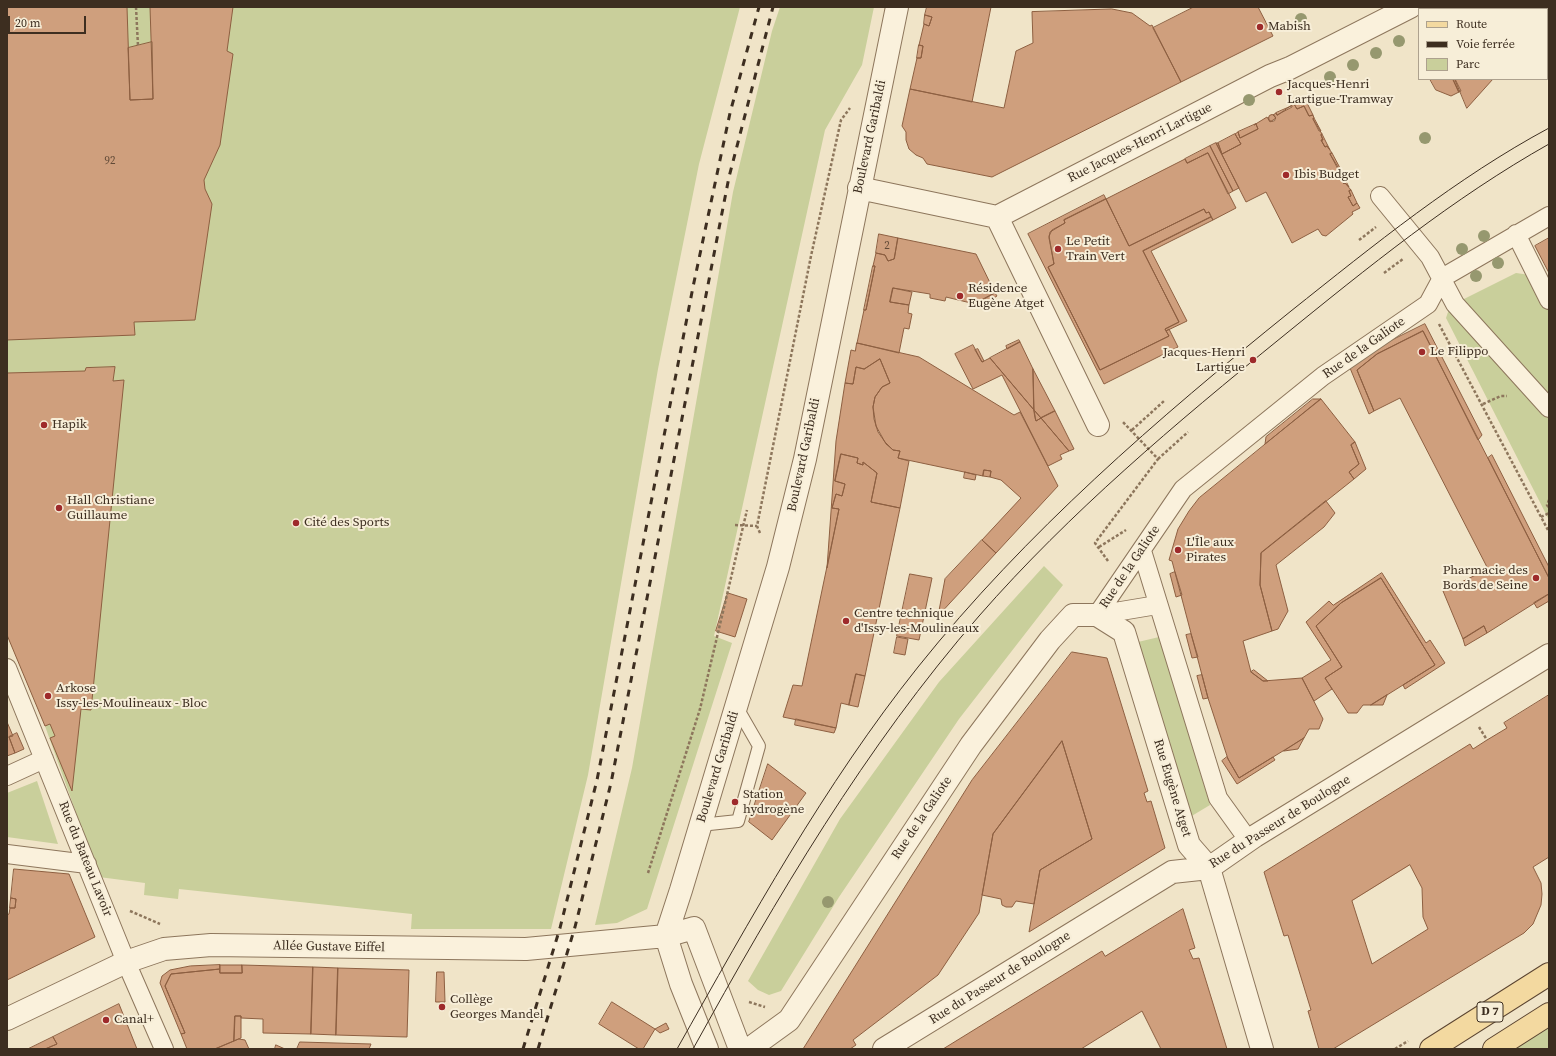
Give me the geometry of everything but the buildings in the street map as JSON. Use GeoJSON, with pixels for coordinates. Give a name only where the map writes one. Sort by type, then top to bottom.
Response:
{"type":"FeatureCollection","features":[{"type":"Feature","properties":{"kind":"main road","name":"D 7"},"geometry":{"type":"LineString","coordinates":[[1431,1049],[1549,974]]}},
{"type":"Feature","properties":{"kind":"main road","name":"D 7"},"geometry":{"type":"LineString","coordinates":[[1494,1049],[1549,1014]]}},
{"type":"Feature","properties":{"kind":"street","name":"Boulevard Garibaldi"},"geometry":{"type":"LineString","coordinates":[[666,936],[778,567],[805,459],[897,7]]}},
{"type":"Feature","properties":{"kind":"street","name":"Rue Jacques-Henri Lartigue"},"geometry":{"type":"LineString","coordinates":[[997,217],[1270,76],[1290,68],[1410,7]]}},
{"type":"Feature","properties":{"kind":"street"},"geometry":{"type":"LineString","coordinates":[[859,188],[997,217],[1098,425]]}},
{"type":"Feature","properties":{"kind":"street"},"geometry":{"type":"LineString","coordinates":[[1380,196],[1430,257],[1455,304],[1549,408]]}},
{"type":"Feature","properties":{"kind":"street"},"geometry":{"type":"LineString","coordinates":[[1442,278],[1549,216]]}},
{"type":"Feature","properties":{"kind":"street"},"geometry":{"type":"LineString","coordinates":[[1516,234],[1549,300]]}},
{"type":"Feature","properties":{"kind":"street","name":"Rue de la Galiote"},"geometry":{"type":"LineString","coordinates":[[749,1049],[789,1020],[971,745],[1050,640],[1073,615],[1097,615],[1183,489],[1323,376],[1428,304],[1442,278]]}},
{"type":"Feature","properties":{"kind":"street"},"geometry":{"type":"LineString","coordinates":[[1142,551],[1157,605],[1218,798],[1249,841]]}},
{"type":"Feature","properties":{"kind":"street"},"geometry":{"type":"LineString","coordinates":[[1097,615],[1157,605]]}},
{"type":"Feature","properties":{"kind":"street","name":"Rue Eugène Atget"},"geometry":{"type":"LineString","coordinates":[[1097,615],[1124,632],[1189,845],[1209,868],[1262,1049]]}},
{"type":"Feature","properties":{"kind":"street","name":"Rue du Passeur de Boulogne"},"geometry":{"type":"LineString","coordinates":[[884,1049],[1172,872],[1209,868],[1249,841],[1549,655]]}},
{"type":"Feature","properties":{"kind":"street","name":"Rue du Bateau Lavoir"},"geometry":{"type":"LineString","coordinates":[[7,668],[126,962],[164,1049]]}},
{"type":"Feature","properties":{"kind":"street"},"geometry":{"type":"LineString","coordinates":[[7,776],[44,759]]}},
{"type":"Feature","properties":{"kind":"street"},"geometry":{"type":"LineString","coordinates":[[7,854],[87,864]]}},
{"type":"Feature","properties":{"kind":"street"},"geometry":{"type":"LineString","coordinates":[[680,894],[740,1049]]}},
{"type":"Feature","properties":{"kind":"street"},"geometry":{"type":"LineString","coordinates":[[694,928],[666,936],[681,984],[707,1049]]}},
{"type":"Feature","properties":{"kind":"street","name":"Allée Gustave Eiffel"},"geometry":{"type":"LineString","coordinates":[[7,1019],[126,962],[164,949],[211,945],[526,949],[666,936]]}},
{"type":"Feature","properties":{"kind":"lane"},"geometry":{"type":"LineString","coordinates":[[700,825],[738,821],[759,746],[736,706]]}},
{"type":"Feature","properties":{"kind":"path"},"geometry":{"type":"LineString","coordinates":[[136,7],[138,46]]}},
{"type":"Feature","properties":{"kind":"path"},"geometry":{"type":"LineString","coordinates":[[778,567],[757,526],[811,256],[841,120],[850,107]]}},
{"type":"Feature","properties":{"kind":"path"},"geometry":{"type":"LineString","coordinates":[[1428,304],[1549,532]]}},
{"type":"Feature","properties":{"kind":"path"},"geometry":{"type":"LineString","coordinates":[[1132,430],[1164,401]]}},
{"type":"Feature","properties":{"kind":"path"},"geometry":{"type":"LineString","coordinates":[[1120,419],[1158,459]]}},
{"type":"Feature","properties":{"kind":"path"},"geometry":{"type":"LineString","coordinates":[[1095,543],[1158,459],[1188,432]]}},
{"type":"Feature","properties":{"kind":"path"},"geometry":{"type":"LineString","coordinates":[[1549,500],[1547,505],[1549,508]]}},
{"type":"Feature","properties":{"kind":"path"},"geometry":{"type":"LineString","coordinates":[[648,873],[700,709],[747,510]]}},
{"type":"Feature","properties":{"kind":"path"},"geometry":{"type":"LineString","coordinates":[[1541,517],[1549,513]]}},
{"type":"Feature","properties":{"kind":"path"},"geometry":{"type":"LineString","coordinates":[[735,525],[757,526]]}},
{"type":"Feature","properties":{"kind":"green space","name":"Cité des Sports"},"geometry":{"type":"Polygon","coordinates":[[[7,7],[740,7],[699,164],[658,369],[588,775],[551,929],[411,929],[412,914],[179,889],[178,899],[144,895],[145,883],[99,877],[45,726],[7,635],[7,7]]]}},
{"type":"Feature","properties":{"kind":"green space"},"geometry":{"type":"Polygon","coordinates":[[[780,7],[874,7],[862,65],[825,130],[714,636],[732,643],[647,909],[617,923],[595,925],[632,768],[733,192],[772,31],[780,7]]]}},
{"type":"Feature","properties":{"kind":"green space"},"geometry":{"type":"Polygon","coordinates":[[[1516,273],[1530,275],[1549,311],[1549,520],[1446,318],[1450,306],[1516,273]]]}},
{"type":"Feature","properties":{"kind":"green space"},"geometry":{"type":"Polygon","coordinates":[[[1044,566],[1063,585],[959,719],[839,897],[781,991],[769,995],[758,990],[748,981],[840,819],[939,682],[1044,566]]]}},
{"type":"Feature","properties":{"kind":"green space"},"geometry":{"type":"Polygon","coordinates":[[[1159,637],[1210,805],[1190,817],[1138,642],[1159,637]]]}},
{"type":"Feature","properties":{"kind":"green space"},"geometry":{"type":"Polygon","coordinates":[[[37,781],[58,844],[7,837],[7,793],[37,781]]]}},
{"type":"Feature","properties":{"kind":"green space"},"geometry":{"type":"Polygon","coordinates":[[[1549,1021],[1549,1049],[1504,1049],[1549,1021]]]}},
{"type":"Feature","properties":{"kind":"tram line"},"geometry":{"type":"LineString","coordinates":[[677,1049],[790,853],[851,758],[918,667],[960,617],[1003,570],[1095,479],[1191,393],[1291,311],[1385,237],[1448,190],[1481,168],[1549,128]]}},
{"type":"Feature","properties":{"kind":"tram line"},"geometry":{"type":"LineString","coordinates":[[693,1049],[790,880],[861,770],[937,666],[979,616],[1014,578],[1050,541],[1125,470],[1242,369],[1411,235],[1479,187],[1549,144]]}},
{"type":"Feature","properties":{"kind":"railway"},"geometry":{"type":"LineString","coordinates":[[523,1049],[560,928],[597,780],[693,287],[730,113],[759,7]]}},
{"type":"Feature","properties":{"kind":"railway"},"geometry":{"type":"LineString","coordinates":[[538,1049],[575,927],[611,783],[729,177],[773,7]]}},
{"type":"Feature","properties":{"kind":"place","name":"Mabish"},"geometry":{"type":"Point","coordinates":[1260,27]}},
{"type":"Feature","properties":{"kind":"place","name":"Jacques-Henri Lartigue-Tramway"},"geometry":{"type":"Point","coordinates":[1279,92]}},
{"type":"Feature","properties":{"kind":"place","name":"Ibis Budget"},"geometry":{"type":"Point","coordinates":[1286,175]}},
{"type":"Feature","properties":{"kind":"place","name":"Le Petit Train Vert"},"geometry":{"type":"Point","coordinates":[1058,249]}},
{"type":"Feature","properties":{"kind":"place","name":"Résidence Eugène Atget"},"geometry":{"type":"Point","coordinates":[960,296]}},
{"type":"Feature","properties":{"kind":"place","name":"Le Filippo"},"geometry":{"type":"Point","coordinates":[1422,352]}},
{"type":"Feature","properties":{"kind":"place","name":"Jacques-Henri Lartigue"},"geometry":{"type":"Point","coordinates":[1253,360]}},
{"type":"Feature","properties":{"kind":"place","name":"Hapik"},"geometry":{"type":"Point","coordinates":[44,425]}},
{"type":"Feature","properties":{"kind":"place","name":"Hall Christiane Guillaume"},"geometry":{"type":"Point","coordinates":[59,508]}},
{"type":"Feature","properties":{"kind":"place","name":"Cité des Sports"},"geometry":{"type":"Point","coordinates":[296,523]}},
{"type":"Feature","properties":{"kind":"place","name":"L'Île aux Pirates"},"geometry":{"type":"Point","coordinates":[1178,550]}},
{"type":"Feature","properties":{"kind":"place","name":"Pharmacie des Bords de Seine"},"geometry":{"type":"Point","coordinates":[1536,578]}},
{"type":"Feature","properties":{"kind":"place","name":"Centre technique d'Issy-les-Moulineaux"},"geometry":{"type":"Point","coordinates":[846,621]}},
{"type":"Feature","properties":{"kind":"place","name":"Arkose Issy-les-Moulineaux - Bloc"},"geometry":{"type":"Point","coordinates":[48,696]}},
{"type":"Feature","properties":{"kind":"place","name":"Station hydrogène"},"geometry":{"type":"Point","coordinates":[735,802]}},
{"type":"Feature","properties":{"kind":"place","name":"Collège Georges Mandel"},"geometry":{"type":"Point","coordinates":[442,1007]}},
{"type":"Feature","properties":{"kind":"place","name":"Canal+"},"geometry":{"type":"Point","coordinates":[106,1020]}}]}
